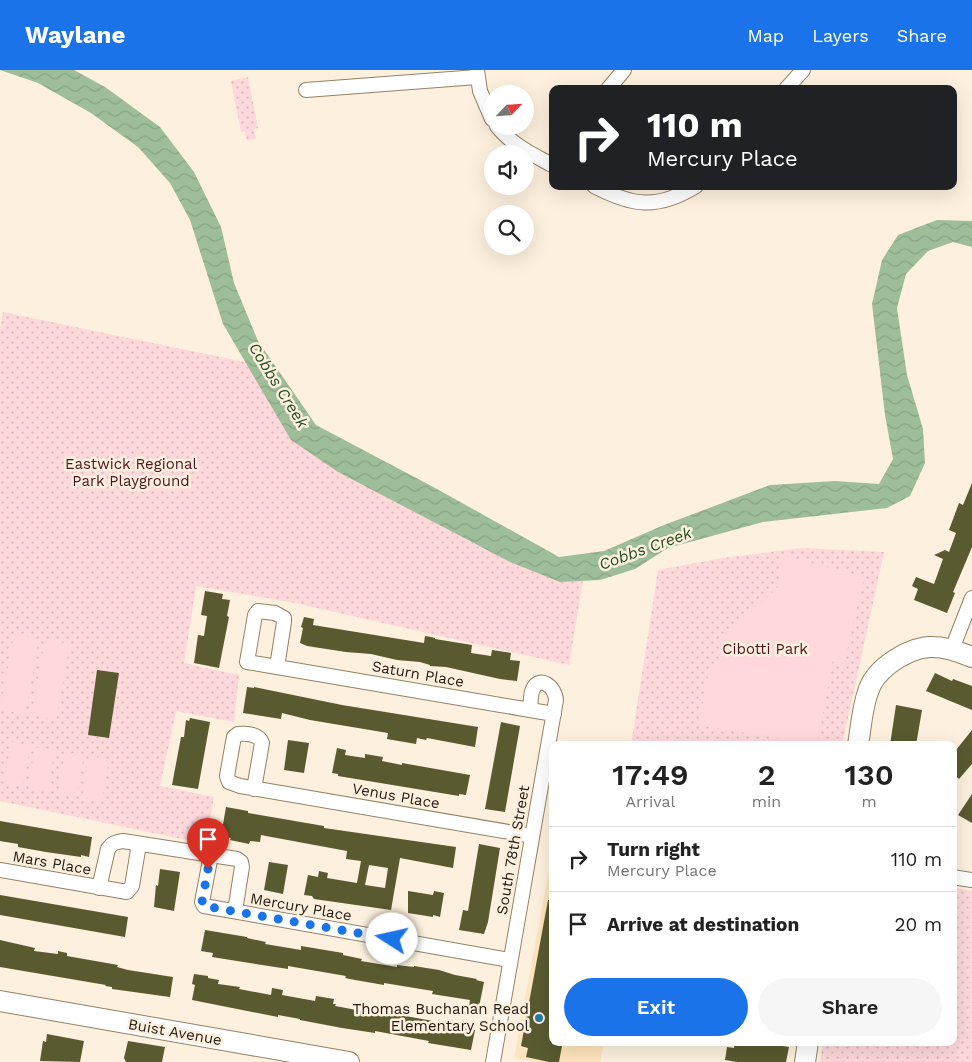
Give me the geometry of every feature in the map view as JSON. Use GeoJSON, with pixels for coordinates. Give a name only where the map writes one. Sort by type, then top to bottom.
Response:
{"type":"FeatureCollection","features":[{"type":"Feature","properties":{"kind":"street"},"geometry":{"type":"LineString","coordinates":[[611,85],[624,70]]}},
{"type":"Feature","properties":{"kind":"street"},"geometry":{"type":"LineString","coordinates":[[789,85],[802,70]]}},
{"type":"Feature","properties":{"kind":"street"},"geometry":{"type":"LineString","coordinates":[[306,90],[477,73],[480,91],[484,100]]}},
{"type":"Feature","properties":{"kind":"street"},"geometry":{"type":"LineString","coordinates":[[504,135],[518,147],[549,163]]}},
{"type":"Feature","properties":{"kind":"street"},"geometry":{"type":"LineString","coordinates":[[602,190],[617,198],[643,203],[680,195],[689,190]]}},
{"type":"Feature","properties":{"kind":"street"},"geometry":{"type":"LineString","coordinates":[[952,648],[972,598]]}},
{"type":"Feature","properties":{"kind":"street","name":"Saturn Place"},"geometry":{"type":"LineString","coordinates":[[277,667],[284,622],[280,615],[258,611],[255,615],[247,662],[554,714]]}},
{"type":"Feature","properties":{"kind":"street"},"geometry":{"type":"LineString","coordinates":[[859,741],[868,690],[877,675],[895,660],[914,649],[937,647],[952,648],[972,657]]}},
{"type":"Feature","properties":{"kind":"street","name":"South 78th Street"},"geometry":{"type":"LineString","coordinates":[[530,710],[533,689],[536,684],[545,684],[553,688],[556,694],[549,741]]}},
{"type":"Feature","properties":{"kind":"street","name":"South 78th Street"},"geometry":{"type":"LineString","coordinates":[[493,1062],[549,742]]}},
{"type":"Feature","properties":{"kind":"street","name":"Venus Place"},"geometry":{"type":"LineString","coordinates":[[254,788],[532,836]]}},
{"type":"Feature","properties":{"kind":"street","name":"Mars Place"},"geometry":{"type":"LineString","coordinates":[[99,888],[108,849],[111,844],[123,841],[182,851]]}},
{"type":"Feature","properties":{"kind":"street","name":"Mars Place"},"geometry":{"type":"LineString","coordinates":[[0,870],[127,892],[131,890],[139,844]]}},
{"type":"Feature","properties":{"kind":"street","name":"Mercury Place"},"geometry":{"type":"LineString","coordinates":[[182,851],[237,859],[242,862],[235,912]]}},
{"type":"Feature","properties":{"kind":"street","name":"Mercury Place"},"geometry":{"type":"LineString","coordinates":[[211,855],[202,902],[204,906],[510,960]]}},
{"type":"Feature","properties":{"kind":"street"},"geometry":{"type":"LineString","coordinates":[[957,878],[972,880]]}},
{"type":"Feature","properties":{"kind":"street","name":"Buist Avenue"},"geometry":{"type":"LineString","coordinates":[[0,1001],[349,1062]]}},
{"type":"Feature","properties":{"kind":"street"},"geometry":{"type":"LineString","coordinates":[[805,1062],[807,1046]]}},
{"type":"Feature","properties":{"kind":"shaded area"},"geometry":{"type":"Polygon","coordinates":[[[549,870],[549,1046],[603,1046],[600,1062],[535,1062],[514,1058],[549,870]]]}},
{"type":"Feature","properties":{"kind":"green space"},"geometry":{"type":"Polygon","coordinates":[[[248,77],[258,128],[254,129],[256,139],[247,141],[245,131],[241,132],[231,81],[248,77]]]}},
{"type":"Feature","properties":{"kind":"green space","name":"Eastwick Regional Park Playground"},"geometry":{"type":"Polygon","coordinates":[[[3,312],[254,364],[308,449],[583,580],[569,665],[295,603],[196,586],[184,663],[239,675],[234,722],[176,711],[160,786],[214,797],[206,844],[0,801],[0,331],[3,312]]]}},
{"type":"Feature","properties":{"kind":"green space","name":"Cibotti Park"},"geometry":{"type":"Polygon","coordinates":[[[802,548],[884,552],[843,741],[632,741],[658,570],[722,558],[802,548]]]}},
{"type":"Feature","properties":{"kind":"green space"},"geometry":{"type":"Polygon","coordinates":[[[782,555],[864,577],[844,664],[833,660],[818,741],[793,741],[699,725],[709,671],[724,654],[716,645],[779,586],[782,555]]]}},
{"type":"Feature","properties":{"kind":"green space"},"geometry":{"type":"Polygon","coordinates":[[[14,634],[39,639],[25,714],[0,710],[14,634]]]}},
{"type":"Feature","properties":{"kind":"green space"},"geometry":{"type":"Polygon","coordinates":[[[45,640],[70,644],[56,720],[31,715],[45,640]]]}},
{"type":"Feature","properties":{"kind":"green space"},"geometry":{"type":"Polygon","coordinates":[[[11,742],[30,746],[23,787],[4,784],[11,742]]]}},
{"type":"Feature","properties":{"kind":"green space"},"geometry":{"type":"Polygon","coordinates":[[[35,747],[55,750],[48,792],[28,788],[35,747]]]}},
{"type":"Feature","properties":{"kind":"green space"},"geometry":{"type":"Polygon","coordinates":[[[65,752],[84,755],[77,797],[58,793],[65,752]]]}},
{"type":"Feature","properties":{"kind":"green space"},"geometry":{"type":"Polygon","coordinates":[[[89,756],[109,759],[102,801],[82,797],[89,756]]]}},
{"type":"Feature","properties":{"kind":"green space"},"geometry":{"type":"Polygon","coordinates":[[[957,888],[972,891],[972,1062],[820,1062],[823,1046],[957,1046],[957,888]]]}},
{"type":"Feature","properties":{"kind":"water","name":"Cobbs Creek"},"geometry":{"type":"Polygon","coordinates":[[[0,70],[74,70],[105,87],[160,127],[194,172],[221,227],[234,283],[258,341],[316,425],[437,489],[559,557],[604,551],[664,525],[770,485],[835,481],[879,484],[893,459],[885,415],[872,304],[882,260],[898,235],[937,220],[972,221],[972,247],[953,242],[928,251],[906,274],[897,308],[907,375],[923,429],[925,463],[910,496],[887,508],[763,522],[668,548],[635,569],[600,580],[560,582],[510,562],[338,472],[291,440],[223,324],[190,220],[170,183],[138,147],[91,113],[38,83],[0,70]]]}},
{"type":"Feature","properties":{"kind":"building"},"geometry":{"type":"Polygon","coordinates":[[[972,483],[972,547],[953,592],[955,593],[947,613],[914,600],[918,589],[912,586],[916,577],[934,584],[943,559],[934,555],[945,550],[949,552],[956,533],[949,530],[959,503],[963,505],[972,483]]]}},
{"type":"Feature","properties":{"kind":"building"},"geometry":{"type":"Polygon","coordinates":[[[205,591],[223,594],[222,599],[230,600],[227,616],[229,617],[219,668],[194,663],[198,635],[204,636],[207,616],[201,615],[205,591]]]}},
{"type":"Feature","properties":{"kind":"building"},"geometry":{"type":"Polygon","coordinates":[[[304,617],[314,619],[313,625],[424,643],[425,636],[472,645],[471,653],[491,656],[492,650],[511,653],[510,660],[520,661],[517,681],[446,667],[430,666],[420,662],[307,646],[300,643],[304,617]]]}},
{"type":"Feature","properties":{"kind":"building"},"geometry":{"type":"Polygon","coordinates":[[[97,670],[119,673],[109,738],[88,735],[97,670]]]}},
{"type":"Feature","properties":{"kind":"building"},"geometry":{"type":"Polygon","coordinates":[[[935,673],[952,681],[953,679],[972,686],[972,710],[926,691],[935,673]]]}},
{"type":"Feature","properties":{"kind":"building"},"geometry":{"type":"Polygon","coordinates":[[[247,687],[342,705],[478,727],[475,747],[427,738],[426,740],[417,738],[416,744],[387,739],[388,733],[310,720],[282,713],[281,719],[243,713],[247,687]]]}},
{"type":"Feature","properties":{"kind":"building"},"geometry":{"type":"Polygon","coordinates":[[[896,705],[922,710],[917,741],[891,741],[896,705]]]}},
{"type":"Feature","properties":{"kind":"building"},"geometry":{"type":"Polygon","coordinates":[[[190,718],[210,722],[198,789],[172,785],[181,737],[184,737],[186,720],[189,721],[190,718]]]}},
{"type":"Feature","properties":{"kind":"building"},"geometry":{"type":"Polygon","coordinates":[[[501,722],[520,726],[505,812],[485,809],[501,722]]]}},
{"type":"Feature","properties":{"kind":"building"},"geometry":{"type":"Polygon","coordinates":[[[972,730],[972,764],[959,779],[957,777],[957,749],[972,730]]]}},
{"type":"Feature","properties":{"kind":"building"},"geometry":{"type":"Polygon","coordinates":[[[288,740],[309,743],[304,773],[284,770],[288,740]]]}},
{"type":"Feature","properties":{"kind":"building"},"geometry":{"type":"Polygon","coordinates":[[[337,748],[346,750],[345,755],[365,758],[365,754],[383,757],[382,761],[402,765],[402,763],[470,775],[466,795],[459,794],[459,796],[338,776],[338,774],[332,773],[337,748]]]}},
{"type":"Feature","properties":{"kind":"building"},"geometry":{"type":"Polygon","coordinates":[[[972,794],[972,823],[958,815],[972,794]]]}},
{"type":"Feature","properties":{"kind":"building"},"geometry":{"type":"Polygon","coordinates":[[[226,807],[248,811],[248,813],[324,826],[324,828],[456,847],[453,868],[400,858],[391,910],[314,899],[312,896],[304,895],[308,875],[318,877],[319,871],[328,873],[327,878],[357,883],[361,861],[346,859],[347,851],[261,835],[260,842],[250,841],[249,844],[221,836],[226,807]],[[369,865],[365,885],[385,888],[388,868],[369,865]]]}},
{"type":"Feature","properties":{"kind":"building"},"geometry":{"type":"Polygon","coordinates":[[[0,821],[92,837],[89,857],[18,847],[18,844],[0,841],[0,821]]]}},
{"type":"Feature","properties":{"kind":"building"},"geometry":{"type":"Polygon","coordinates":[[[479,844],[500,848],[488,922],[484,934],[459,930],[463,910],[468,911],[479,844]]]}},
{"type":"Feature","properties":{"kind":"building"},"geometry":{"type":"Polygon","coordinates":[[[269,862],[288,865],[283,894],[264,890],[269,862]]]}},
{"type":"Feature","properties":{"kind":"building"},"geometry":{"type":"Polygon","coordinates":[[[160,869],[180,872],[174,911],[154,907],[160,869]]]}},
{"type":"Feature","properties":{"kind":"building"},"geometry":{"type":"Polygon","coordinates":[[[408,891],[433,895],[434,891],[444,893],[440,917],[408,913],[408,891]]]}},
{"type":"Feature","properties":{"kind":"building"},"geometry":{"type":"Polygon","coordinates":[[[0,895],[128,917],[125,937],[0,915],[0,895]]]}},
{"type":"Feature","properties":{"kind":"building","name":"Thomas Buchanan Read Elementary School"},"geometry":{"type":"Polygon","coordinates":[[[549,900],[549,1046],[562,1046],[559,1062],[526,1057],[528,1048],[521,1046],[549,900]]]}},
{"type":"Feature","properties":{"kind":"building"},"geometry":{"type":"Polygon","coordinates":[[[205,930],[247,937],[266,942],[265,944],[301,950],[301,946],[343,953],[343,955],[362,959],[361,961],[397,967],[397,965],[414,966],[477,979],[484,982],[480,1002],[478,1008],[469,1007],[470,1000],[432,994],[433,991],[384,983],[384,985],[288,966],[288,969],[212,957],[213,953],[201,951],[205,930]]]}},
{"type":"Feature","properties":{"kind":"building"},"geometry":{"type":"Polygon","coordinates":[[[0,940],[35,948],[34,951],[58,954],[58,951],[67,953],[67,956],[118,965],[117,967],[128,970],[173,977],[170,997],[112,989],[112,987],[106,985],[0,967],[0,940]]]}},
{"type":"Feature","properties":{"kind":"building"},"geometry":{"type":"Polygon","coordinates":[[[194,974],[208,976],[208,978],[219,980],[218,984],[240,987],[239,989],[271,995],[272,988],[283,990],[282,995],[315,1001],[316,996],[334,999],[333,1004],[336,1004],[335,1006],[389,1016],[389,1013],[475,1030],[471,1050],[375,1031],[375,1033],[342,1028],[192,1000],[195,985],[192,984],[194,974]]]}},
{"type":"Feature","properties":{"kind":"building"},"geometry":{"type":"Polygon","coordinates":[[[47,1034],[84,1041],[80,1062],[40,1061],[43,1041],[46,1042],[47,1034]]]}},
{"type":"Feature","properties":{"kind":"building"},"geometry":{"type":"Polygon","coordinates":[[[128,1041],[165,1047],[162,1062],[126,1062],[124,1058],[128,1041]]]}},
{"type":"Feature","properties":{"kind":"building"},"geometry":{"type":"Polygon","coordinates":[[[734,1046],[789,1047],[786,1062],[737,1062],[725,1060],[727,1047],[734,1048],[734,1046]]]}},
{"type":"Feature","properties":{"kind":"place","name":"Thomas Buchanan Read Elementary School"},"geometry":{"type":"Point","coordinates":[539,1018]}},
{"type":"Feature","properties":{"kind":"route"},"geometry":{"type":"LineString","coordinates":[[208,869],[202,902],[204,906],[392,939]]}}]}
